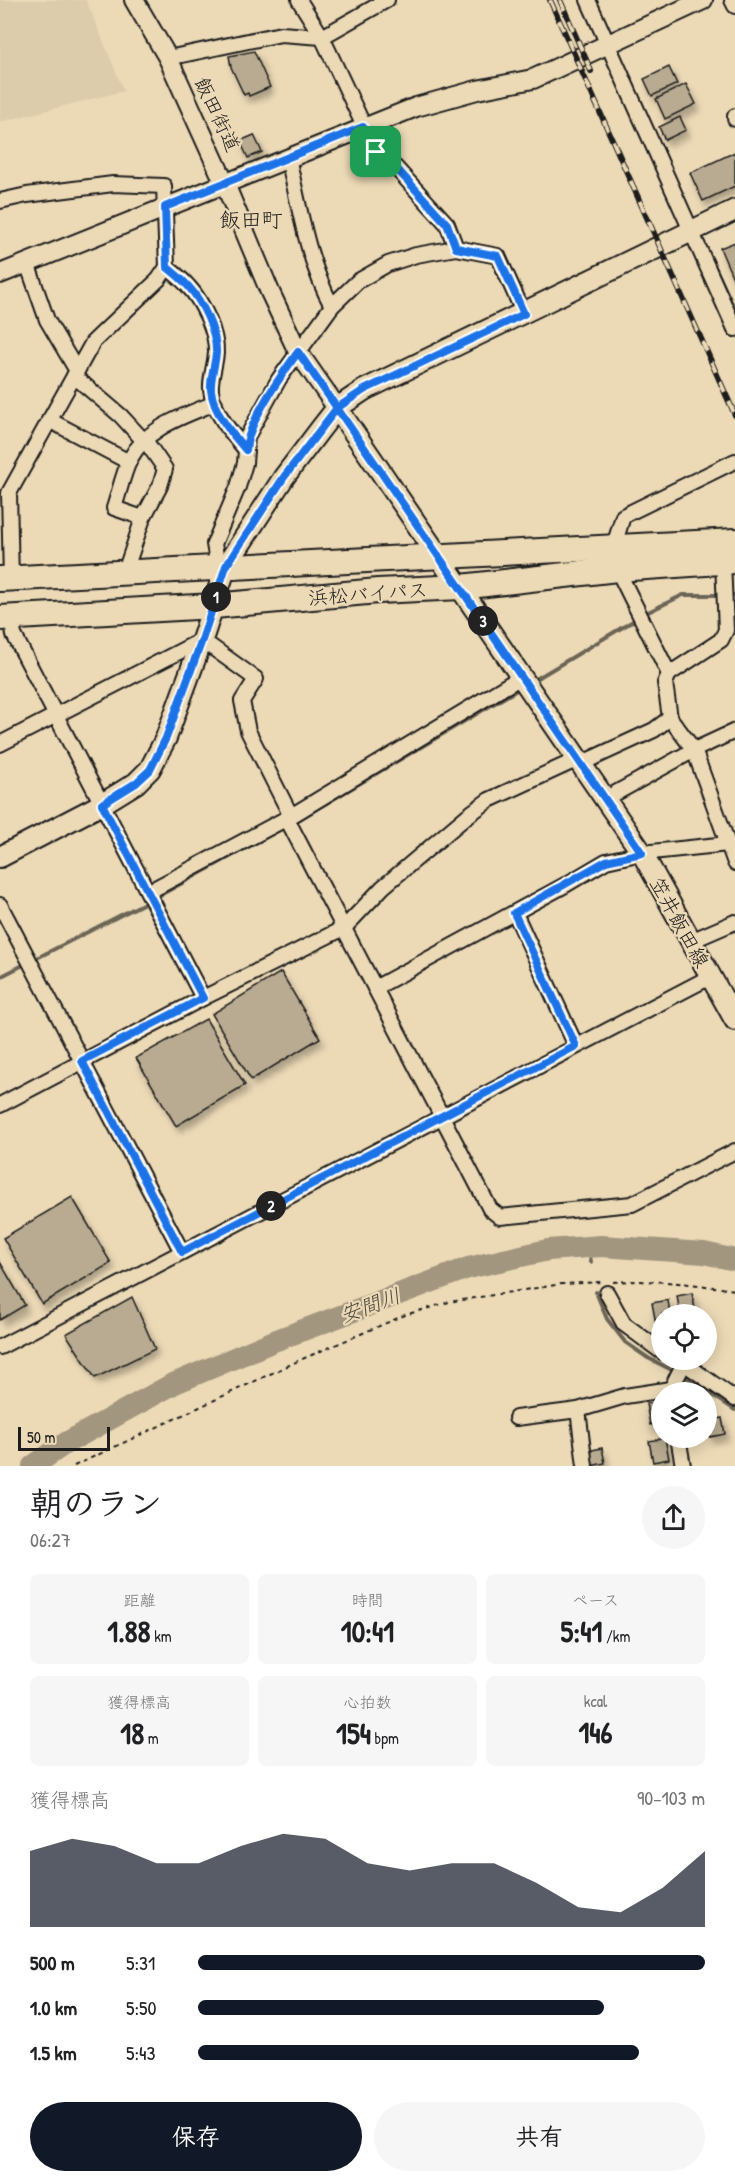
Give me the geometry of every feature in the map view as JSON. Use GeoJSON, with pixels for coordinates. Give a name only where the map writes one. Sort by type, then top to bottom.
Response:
{"type":"FeatureCollection","features":[{"type":"Feature","properties":{"kind":"highway","name":"浜松バイパス"},"geometry":{"type":"LineString","coordinates":[[5,617],[214,606],[378,591],[461,587],[615,559],[735,541]]}},
{"type":"Feature","properties":{"kind":"highway","name":"浜松バイパス"},"geometry":{"type":"LineString","coordinates":[[6,579],[438,556],[729,562]]}},
{"type":"Feature","properties":{"kind":"main road"},"geometry":{"type":"LineString","coordinates":[[0,857],[102,804],[136,783],[150,770],[166,738],[214,606],[222,566],[284,477],[337,408],[364,390],[735,210]]}},
{"type":"Feature","properties":{"kind":"main road","name":"笠井飯田線"},"geometry":{"type":"LineString","coordinates":[[337,408],[642,853],[735,1020]]}},
{"type":"Feature","properties":{"kind":"street","name":"飯田街道"},"geometry":{"type":"LineString","coordinates":[[134,0],[168,57],[298,352],[337,408]]}},
{"type":"Feature","properties":{"kind":"street"},"geometry":{"type":"LineString","coordinates":[[299,0],[322,37],[376,152],[396,168],[447,224],[456,248]]}},
{"type":"Feature","properties":{"kind":"street"},"geometry":{"type":"LineString","coordinates":[[168,57],[281,34],[322,37],[387,0]]}},
{"type":"Feature","properties":{"kind":"street"},"geometry":{"type":"LineString","coordinates":[[588,0],[735,328]]}},
{"type":"Feature","properties":{"kind":"street"},"geometry":{"type":"LineString","coordinates":[[0,274],[416,107],[477,90],[533,79],[703,0]]}},
{"type":"Feature","properties":{"kind":"street"},"geometry":{"type":"LineString","coordinates":[[732,0],[735,6]]}},
{"type":"Feature","properties":{"kind":"street"},"geometry":{"type":"LineString","coordinates":[[288,158],[310,254],[332,306]]}},
{"type":"Feature","properties":{"kind":"street"},"geometry":{"type":"LineString","coordinates":[[0,201],[123,184],[164,186],[167,267],[159,279],[93,342],[49,420],[5,490],[6,579]]}},
{"type":"Feature","properties":{"kind":"street"},"geometry":{"type":"LineString","coordinates":[[222,566],[214,544],[238,487],[245,464],[247,437],[279,379],[298,352],[332,306],[358,281],[388,264],[416,255],[456,248],[498,256],[524,314]]}},
{"type":"Feature","properties":{"kind":"street"},"geometry":{"type":"LineString","coordinates":[[27,263],[47,320],[76,373],[145,441],[165,469],[160,486],[143,518],[125,572]]}},
{"type":"Feature","properties":{"kind":"street"},"geometry":{"type":"LineString","coordinates":[[167,267],[190,287],[212,329],[216,351],[211,391],[215,403],[234,436],[246,450]]}},
{"type":"Feature","properties":{"kind":"street"},"geometry":{"type":"LineString","coordinates":[[143,518],[114,508],[129,462],[154,432],[173,420],[215,403]]}},
{"type":"Feature","properties":{"kind":"street"},"geometry":{"type":"LineString","coordinates":[[49,420],[129,462]]}},
{"type":"Feature","properties":{"kind":"street"},"geometry":{"type":"LineString","coordinates":[[669,674],[615,559],[623,516],[735,461]]}},
{"type":"Feature","properties":{"kind":"street"},"geometry":{"type":"LineString","coordinates":[[729,562],[726,630],[721,640],[669,674],[665,683],[670,718],[694,750],[735,863]]}},
{"type":"Feature","properties":{"kind":"street"},"geometry":{"type":"LineString","coordinates":[[5,617],[203,998]]}},
{"type":"Feature","properties":{"kind":"street"},"geometry":{"type":"LineString","coordinates":[[0,744],[202,640],[256,679],[242,701],[248,731],[344,928],[490,1209],[500,1217],[632,1204],[735,1151]]}},
{"type":"Feature","properties":{"kind":"street"},"geometry":{"type":"LineString","coordinates":[[148,892],[289,817],[524,682]]}},
{"type":"Feature","properties":{"kind":"street"},"geometry":{"type":"LineString","coordinates":[[0,1105],[203,998],[344,928],[383,887],[489,800],[654,730],[670,718]]}},
{"type":"Feature","properties":{"kind":"street"},"geometry":{"type":"LineString","coordinates":[[606,799],[694,750],[735,731]]}},
{"type":"Feature","properties":{"kind":"street"},"geometry":{"type":"LineString","coordinates":[[375,988],[606,861],[642,853],[728,844]]}},
{"type":"Feature","properties":{"kind":"street"},"geometry":{"type":"LineString","coordinates":[[0,905],[182,1252]]}},
{"type":"Feature","properties":{"kind":"street"},"geometry":{"type":"LineString","coordinates":[[514,913],[576,1046]]}},
{"type":"Feature","properties":{"kind":"street"},"geometry":{"type":"LineString","coordinates":[[691,941],[735,922]]}},
{"type":"Feature","properties":{"kind":"street"},"geometry":{"type":"LineString","coordinates":[[0,1347],[710,977]]}},
{"type":"Feature","properties":{"kind":"street"},"geometry":{"type":"LineString","coordinates":[[607,1293],[624,1324],[651,1344]]}},
{"type":"Feature","properties":{"kind":"street"},"geometry":{"type":"LineString","coordinates":[[516,1418],[578,1410],[625,1396],[676,1375],[735,1399]]}},
{"type":"Feature","properties":{"kind":"street"},"geometry":{"type":"LineString","coordinates":[[578,1410],[585,1466]]}},
{"type":"Feature","properties":{"kind":"street"},"geometry":{"type":"LineString","coordinates":[[680,1448],[683,1466]]}},
{"type":"Feature","properties":{"kind":"path"},"geometry":{"type":"LineString","coordinates":[[74,1466],[300,1360],[405,1315],[449,1302],[562,1284],[639,1280],[688,1283],[735,1290]]}},
{"type":"Feature","properties":{"kind":"shaded area"},"geometry":{"type":"Polygon","coordinates":[[[0,0],[86,0],[124,91],[0,122],[0,0]]]}},
{"type":"Feature","properties":{"kind":"building"},"geometry":{"type":"Polygon","coordinates":[[[254,51],[270,87],[249,96],[248,93],[244,95],[231,67],[229,56],[254,51]]]}},
{"type":"Feature","properties":{"kind":"building"},"geometry":{"type":"Polygon","coordinates":[[[669,67],[677,84],[652,96],[644,79],[669,67]]]}},
{"type":"Feature","properties":{"kind":"building"},"geometry":{"type":"Polygon","coordinates":[[[686,84],[696,104],[665,119],[656,99],[686,84]]]}},
{"type":"Feature","properties":{"kind":"building"},"geometry":{"type":"Polygon","coordinates":[[[680,117],[686,130],[665,140],[659,127],[680,117]]]}},
{"type":"Feature","properties":{"kind":"building"},"geometry":{"type":"Polygon","coordinates":[[[254,135],[262,152],[248,158],[240,141],[254,135]]]}},
{"type":"Feature","properties":{"kind":"building"},"geometry":{"type":"Polygon","coordinates":[[[735,152],[735,186],[703,201],[690,173],[735,152]]]}},
{"type":"Feature","properties":{"kind":"building"},"geometry":{"type":"Polygon","coordinates":[[[735,242],[735,283],[720,248],[735,242]]]}},
{"type":"Feature","properties":{"kind":"building"},"geometry":{"type":"Polygon","coordinates":[[[281,972],[320,1038],[251,1080],[212,1014],[281,972]]]}},
{"type":"Feature","properties":{"kind":"building"},"geometry":{"type":"Polygon","coordinates":[[[206,1019],[245,1085],[176,1126],[136,1058],[206,1019]]]}},
{"type":"Feature","properties":{"kind":"building"},"geometry":{"type":"Polygon","coordinates":[[[72,1197],[111,1263],[42,1304],[3,1238],[72,1197]]]}},
{"type":"Feature","properties":{"kind":"building"},"geometry":{"type":"Polygon","coordinates":[[[0,1262],[25,1305],[0,1320],[0,1262]]]}},
{"type":"Feature","properties":{"kind":"building"},"geometry":{"type":"Polygon","coordinates":[[[692,1293],[694,1304],[678,1304],[677,1296],[692,1293]]]}},
{"type":"Feature","properties":{"kind":"building"},"geometry":{"type":"Polygon","coordinates":[[[132,1297],[155,1349],[95,1378],[66,1334],[132,1297]]]}},
{"type":"Feature","properties":{"kind":"building"},"geometry":{"type":"Polygon","coordinates":[[[668,1300],[669,1304],[652,1304],[668,1300]]]}},
{"type":"Feature","properties":{"kind":"building"},"geometry":{"type":"Polygon","coordinates":[[[651,1403],[651,1425],[650,1425],[646,1404],[651,1403]]]}},
{"type":"Feature","properties":{"kind":"building"},"geometry":{"type":"Polygon","coordinates":[[[722,1418],[725,1434],[717,1436],[717,1419],[722,1418]]]}},
{"type":"Feature","properties":{"kind":"building"},"geometry":{"type":"Polygon","coordinates":[[[649,1441],[651,1441],[651,1448],[667,1448],[669,1459],[653,1462],[649,1441]]]}},
{"type":"Feature","properties":{"kind":"building"},"geometry":{"type":"Polygon","coordinates":[[[602,1448],[605,1463],[590,1466],[587,1451],[602,1448]]]}},
{"type":"Feature","properties":{"kind":"waterway"},"geometry":{"type":"LineString","coordinates":[[711,258],[735,310]]}},
{"type":"Feature","properties":{"kind":"waterway"},"geometry":{"type":"LineString","coordinates":[[644,614],[683,595],[735,595]]}},
{"type":"Feature","properties":{"kind":"waterway"},"geometry":{"type":"LineString","coordinates":[[531,682],[638,618]]}},
{"type":"Feature","properties":{"kind":"waterway"},"geometry":{"type":"LineString","coordinates":[[293,823],[522,687]]}},
{"type":"Feature","properties":{"kind":"waterway"},"geometry":{"type":"LineString","coordinates":[[33,960],[164,893],[287,826]]}},
{"type":"Feature","properties":{"kind":"waterway"},"geometry":{"type":"LineString","coordinates":[[0,977],[27,963]]}},
{"type":"Feature","properties":{"kind":"waterway","name":"安間川"},"geometry":{"type":"LineString","coordinates":[[33,1466],[66,1443],[173,1384],[274,1341],[468,1268],[548,1250],[601,1246],[704,1253],[735,1260]]}},
{"type":"Feature","properties":{"kind":"waterway"},"geometry":{"type":"LineString","coordinates":[[588,1247],[591,1262]]}},
{"type":"Feature","properties":{"kind":"waterway"},"geometry":{"type":"LineString","coordinates":[[596,1292],[607,1319],[625,1342],[648,1358],[686,1377],[735,1410]]}},
{"type":"Feature","properties":{"kind":"railway"},"geometry":{"type":"LineString","coordinates":[[550,0],[735,415]]}},
{"type":"Feature","properties":{"kind":"railway"},"geometry":{"type":"LineString","coordinates":[[560,0],[591,71]]}},
{"type":"Feature","properties":{"kind":"district","name":"飯田町"},"geometry":{"type":"Point","coordinates":[251,219]}},
{"type":"Feature","properties":{"kind":"route"},"geometry":{"type":"LineString","coordinates":[[376,152],[363,127],[165,207],[167,267],[190,287],[212,329],[216,351],[211,391],[223,419],[234,436],[246,450],[247,437],[279,379],[298,352],[337,408],[284,477],[226,566],[166,738],[150,770],[136,783],[102,804],[203,998],[82,1061],[182,1252],[576,1046],[514,913],[606,861],[642,853],[606,799],[576,760],[461,587],[337,408],[364,390],[524,314],[498,256],[456,248],[447,224],[396,168],[376,152]]}}]}
